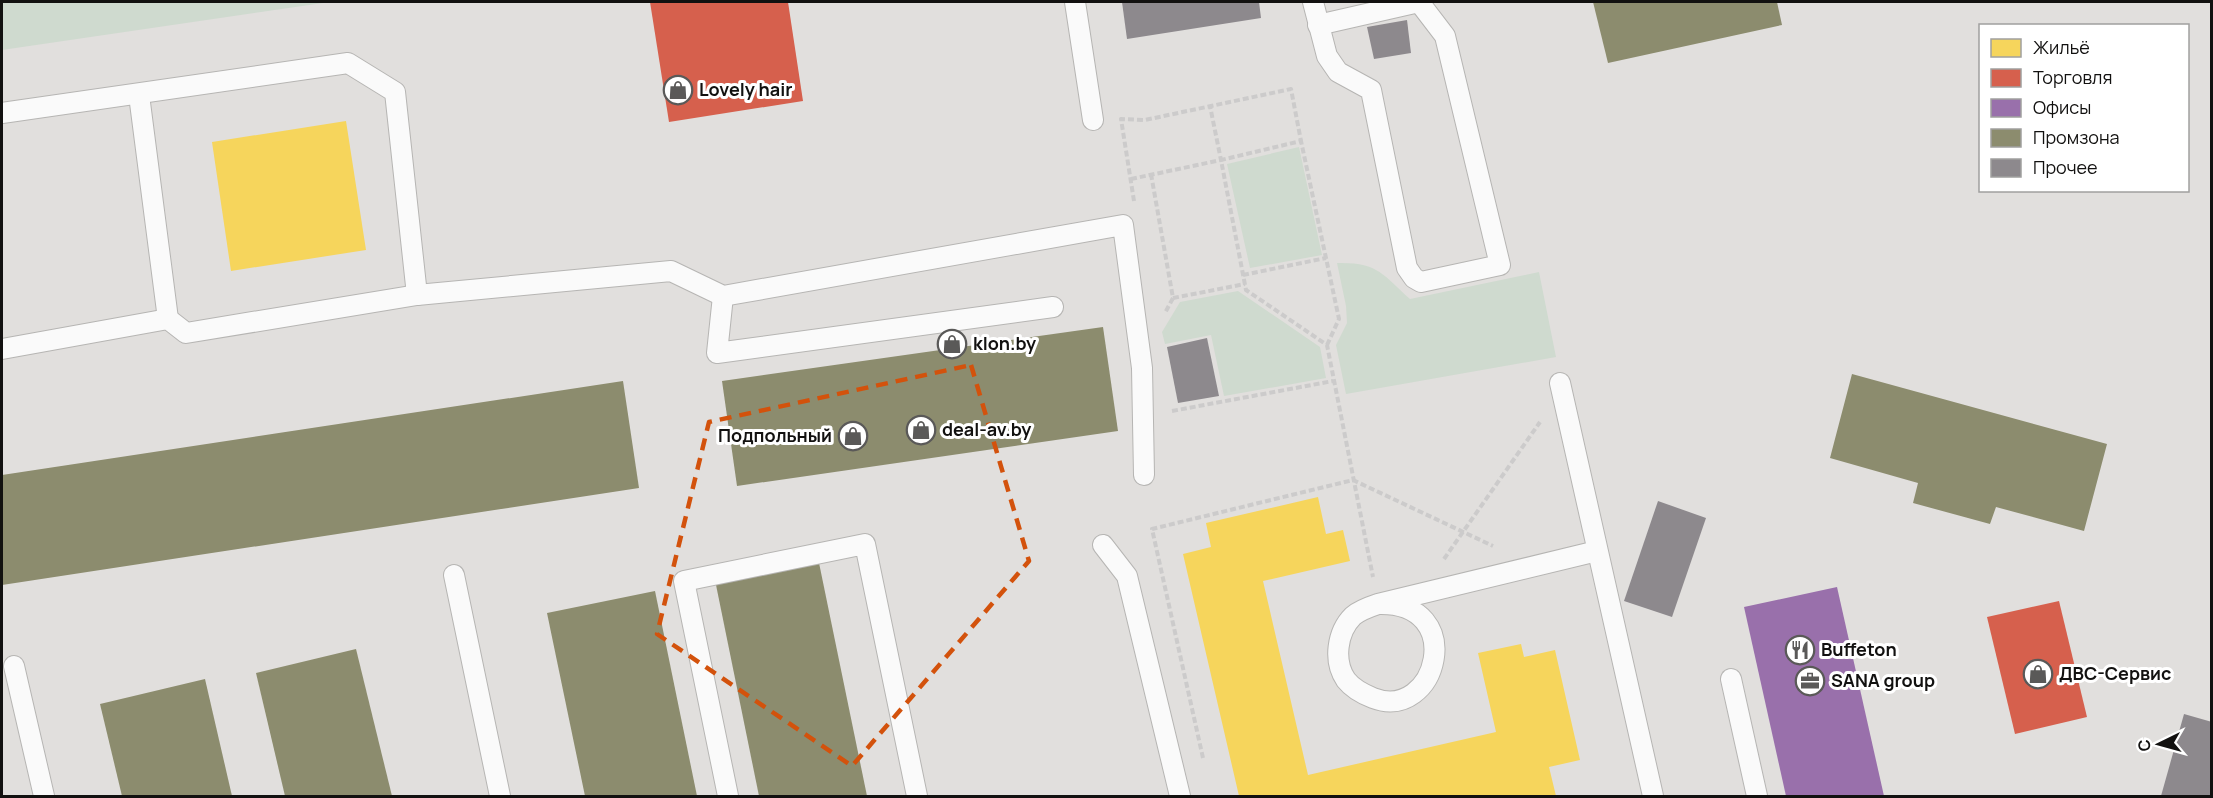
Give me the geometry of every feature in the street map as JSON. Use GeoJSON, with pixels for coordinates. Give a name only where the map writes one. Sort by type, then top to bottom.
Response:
{"type":"FeatureCollection","features":[{"type":"Feature","properties":{"kind":"lane"},"geometry":{"type":"LineString","coordinates":[[1075,2],[1093,120]]}},
{"type":"Feature","properties":{"kind":"lane"},"geometry":{"type":"LineString","coordinates":[[1313,2],[1318,25],[1327,56],[1338,72],[1371,90],[1407,268],[1414,278],[1421,282],[1500,265],[1445,36],[1419,2],[1318,25]]}},
{"type":"Feature","properties":{"kind":"lane"},"geometry":{"type":"LineString","coordinates":[[2,113],[348,63],[395,92],[417,295]]}},
{"type":"Feature","properties":{"kind":"lane"},"geometry":{"type":"LineString","coordinates":[[139,95],[168,319],[186,333],[417,295],[671,271],[723,296],[1123,225],[1142,368],[1144,475]]}},
{"type":"Feature","properties":{"kind":"lane"},"geometry":{"type":"LineString","coordinates":[[723,296],[717,353],[1053,307]]}},
{"type":"Feature","properties":{"kind":"lane"},"geometry":{"type":"LineString","coordinates":[[2,349],[168,319]]}},
{"type":"Feature","properties":{"kind":"lane"},"geometry":{"type":"LineString","coordinates":[[1561,386],[1653,796]]}},
{"type":"Feature","properties":{"kind":"lane"},"geometry":{"type":"LineString","coordinates":[[729,796],[684,581],[865,544],[917,796]]}},
{"type":"Feature","properties":{"kind":"lane"},"geometry":{"type":"LineString","coordinates":[[1103,545],[1127,576],[1180,796]]}},
{"type":"Feature","properties":{"kind":"lane"},"geometry":{"type":"LineString","coordinates":[[1378,604],[1392,603],[1409,608],[1423,619],[1435,645],[1435,660],[1428,678],[1422,686],[1407,697],[1396,700],[1379,700],[1360,693],[1346,680],[1338,659],[1339,644],[1344,629],[1353,616],[1378,604],[1597,551]]}},
{"type":"Feature","properties":{"kind":"lane"},"geometry":{"type":"LineString","coordinates":[[454,575],[500,796]]}},
{"type":"Feature","properties":{"kind":"lane"},"geometry":{"type":"LineString","coordinates":[[14,666],[44,796]]}},
{"type":"Feature","properties":{"kind":"lane"},"geometry":{"type":"LineString","coordinates":[[1731,679],[1757,796]]}},
{"type":"Feature","properties":{"kind":"path"},"geometry":{"type":"LineString","coordinates":[[1134,202],[1121,119],[1145,120],[1291,89],[1339,319],[1327,345],[1378,604]]}},
{"type":"Feature","properties":{"kind":"path"},"geometry":{"type":"LineString","coordinates":[[1210,106],[1246,290],[1327,345]]}},
{"type":"Feature","properties":{"kind":"path"},"geometry":{"type":"LineString","coordinates":[[1131,178],[1301,141]]}},
{"type":"Feature","properties":{"kind":"path"},"geometry":{"type":"LineString","coordinates":[[1151,174],[1173,298],[1164,314]]}},
{"type":"Feature","properties":{"kind":"path"},"geometry":{"type":"LineString","coordinates":[[1243,274],[1326,258]]}},
{"type":"Feature","properties":{"kind":"path"},"geometry":{"type":"LineString","coordinates":[[1173,298],[1245,284]]}},
{"type":"Feature","properties":{"kind":"path"},"geometry":{"type":"LineString","coordinates":[[1171,411],[1333,381]]}},
{"type":"Feature","properties":{"kind":"path"},"geometry":{"type":"LineString","coordinates":[[1419,594],[1561,386]]}},
{"type":"Feature","properties":{"kind":"path"},"geometry":{"type":"LineString","coordinates":[[1204,762],[1152,529],[1353,480],[1534,565]]}},
{"type":"Feature","properties":{"kind":"highlighted area"},"geometry":{"type":"Polygon","coordinates":[[[971,365],[1029,561],[852,766],[657,634],[709,422],[971,365]]]}},
{"type":"Feature","properties":{"kind":"shaded area"},"geometry":{"type":"Polygon","coordinates":[[[2,2],[330,2],[2,50],[2,2]]]}},
{"type":"Feature","properties":{"kind":"shaded area"},"geometry":{"type":"Polygon","coordinates":[[[1299,147],[1322,255],[1250,268],[1227,164],[1299,147]]]}},
{"type":"Feature","properties":{"kind":"shaded area"},"geometry":{"type":"Polygon","coordinates":[[[1337,263],[1371,267],[1385,276],[1410,299],[1539,272],[1556,357],[1346,394],[1336,345],[1347,323],[1346,306],[1337,263]]]}},
{"type":"Feature","properties":{"kind":"shaded area"},"geometry":{"type":"Polygon","coordinates":[[[1238,291],[1320,347],[1326,378],[1224,396],[1211,335],[1165,344],[1162,332],[1180,302],[1238,291]]]}},
{"type":"Feature","properties":{"kind":"building: Жильё"},"geometry":{"type":"Polygon","coordinates":[[[346,121],[366,250],[231,271],[212,142],[346,121]]]}},
{"type":"Feature","properties":{"kind":"building: Жильё"},"geometry":{"type":"Polygon","coordinates":[[[1318,497],[1326,534],[1343,530],[1350,561],[1263,581],[1308,775],[1496,732],[1478,653],[1521,644],[1524,657],[1555,650],[1580,760],[1549,767],[1556,796],[1239,796],[1183,554],[1211,547],[1206,523],[1318,497]]]}},
{"type":"Feature","properties":{"kind":"building: Торговля"},"geometry":{"type":"Polygon","coordinates":[[[650,2],[788,2],[803,101],[669,122],[650,2]]]}},
{"type":"Feature","properties":{"kind":"building: Торговля"},"geometry":{"type":"Polygon","coordinates":[[[2059,601],[2087,717],[2015,734],[1987,617],[2059,601]]]}},
{"type":"Feature","properties":{"kind":"building: Офисы"},"geometry":{"type":"Polygon","coordinates":[[[1837,587],[1884,796],[1786,796],[1744,607],[1837,587]]]}},
{"type":"Feature","properties":{"kind":"building: Промзона"},"geometry":{"type":"Polygon","coordinates":[[[1593,2],[1777,2],[1782,25],[1608,63],[1593,2]]]}},
{"type":"Feature","properties":{"kind":"building: Промзона"},"geometry":{"type":"Polygon","coordinates":[[[1103,327],[1118,431],[737,486],[722,381],[1103,327]]]}},
{"type":"Feature","properties":{"kind":"building: Промзона"},"geometry":{"type":"Polygon","coordinates":[[[1852,374],[2107,444],[2084,531],[1996,507],[1990,524],[1913,503],[1918,483],[1830,458],[1852,374]]]}},
{"type":"Feature","properties":{"kind":"building: Промзона"},"geometry":{"type":"Polygon","coordinates":[[[623,381],[639,488],[2,585],[2,475],[623,381]]]}},
{"type":"Feature","properties":{"kind":"building: Промзона"},"geometry":{"type":"Polygon","coordinates":[[[818,558],[867,796],[759,796],[715,580],[818,558]]]}},
{"type":"Feature","properties":{"kind":"building: Промзона"},"geometry":{"type":"Polygon","coordinates":[[[655,591],[697,796],[585,796],[547,613],[655,591]]]}},
{"type":"Feature","properties":{"kind":"building: Промзона"},"geometry":{"type":"Polygon","coordinates":[[[356,649],[392,796],[285,796],[256,673],[356,649]]]}},
{"type":"Feature","properties":{"kind":"building: Промзона"},"geometry":{"type":"Polygon","coordinates":[[[205,679],[232,796],[122,796],[100,704],[205,679]]]}},
{"type":"Feature","properties":{"kind":"building: Прочее"},"geometry":{"type":"Polygon","coordinates":[[[1122,2],[1259,2],[1261,18],[1127,39],[1122,2]]]}},
{"type":"Feature","properties":{"kind":"building: Прочее"},"geometry":{"type":"Polygon","coordinates":[[[1407,20],[1411,53],[1374,59],[1367,27],[1407,20]]]}},
{"type":"Feature","properties":{"kind":"building: Прочее"},"geometry":{"type":"Polygon","coordinates":[[[1207,338],[1219,396],[1178,403],[1167,347],[1207,338]]]}},
{"type":"Feature","properties":{"kind":"building: Прочее"},"geometry":{"type":"Polygon","coordinates":[[[1658,501],[1706,518],[1672,617],[1624,601],[1658,501]]]}},
{"type":"Feature","properties":{"kind":"building: Прочее"},"geometry":{"type":"Polygon","coordinates":[[[2184,714],[2212,722],[2212,796],[2161,796],[2184,714]]]}},
{"type":"Feature","properties":{"kind":"place","name":"Lovely hair"},"geometry":{"type":"Point","coordinates":[678,90]}},
{"type":"Feature","properties":{"kind":"place","name":"klon.by"},"geometry":{"type":"Point","coordinates":[952,344]}},
{"type":"Feature","properties":{"kind":"place","name":"deal-av.by"},"geometry":{"type":"Point","coordinates":[921,430]}},
{"type":"Feature","properties":{"kind":"place","name":"Подпольный"},"geometry":{"type":"Point","coordinates":[853,436]}},
{"type":"Feature","properties":{"kind":"place","name":"Buffeton"},"geometry":{"type":"Point","coordinates":[1800,650]}},
{"type":"Feature","properties":{"kind":"place","name":"ДВС-Сервис"},"geometry":{"type":"Point","coordinates":[2038,674]}},
{"type":"Feature","properties":{"kind":"place","name":"SANA group"},"geometry":{"type":"Point","coordinates":[1810,681]}}]}
